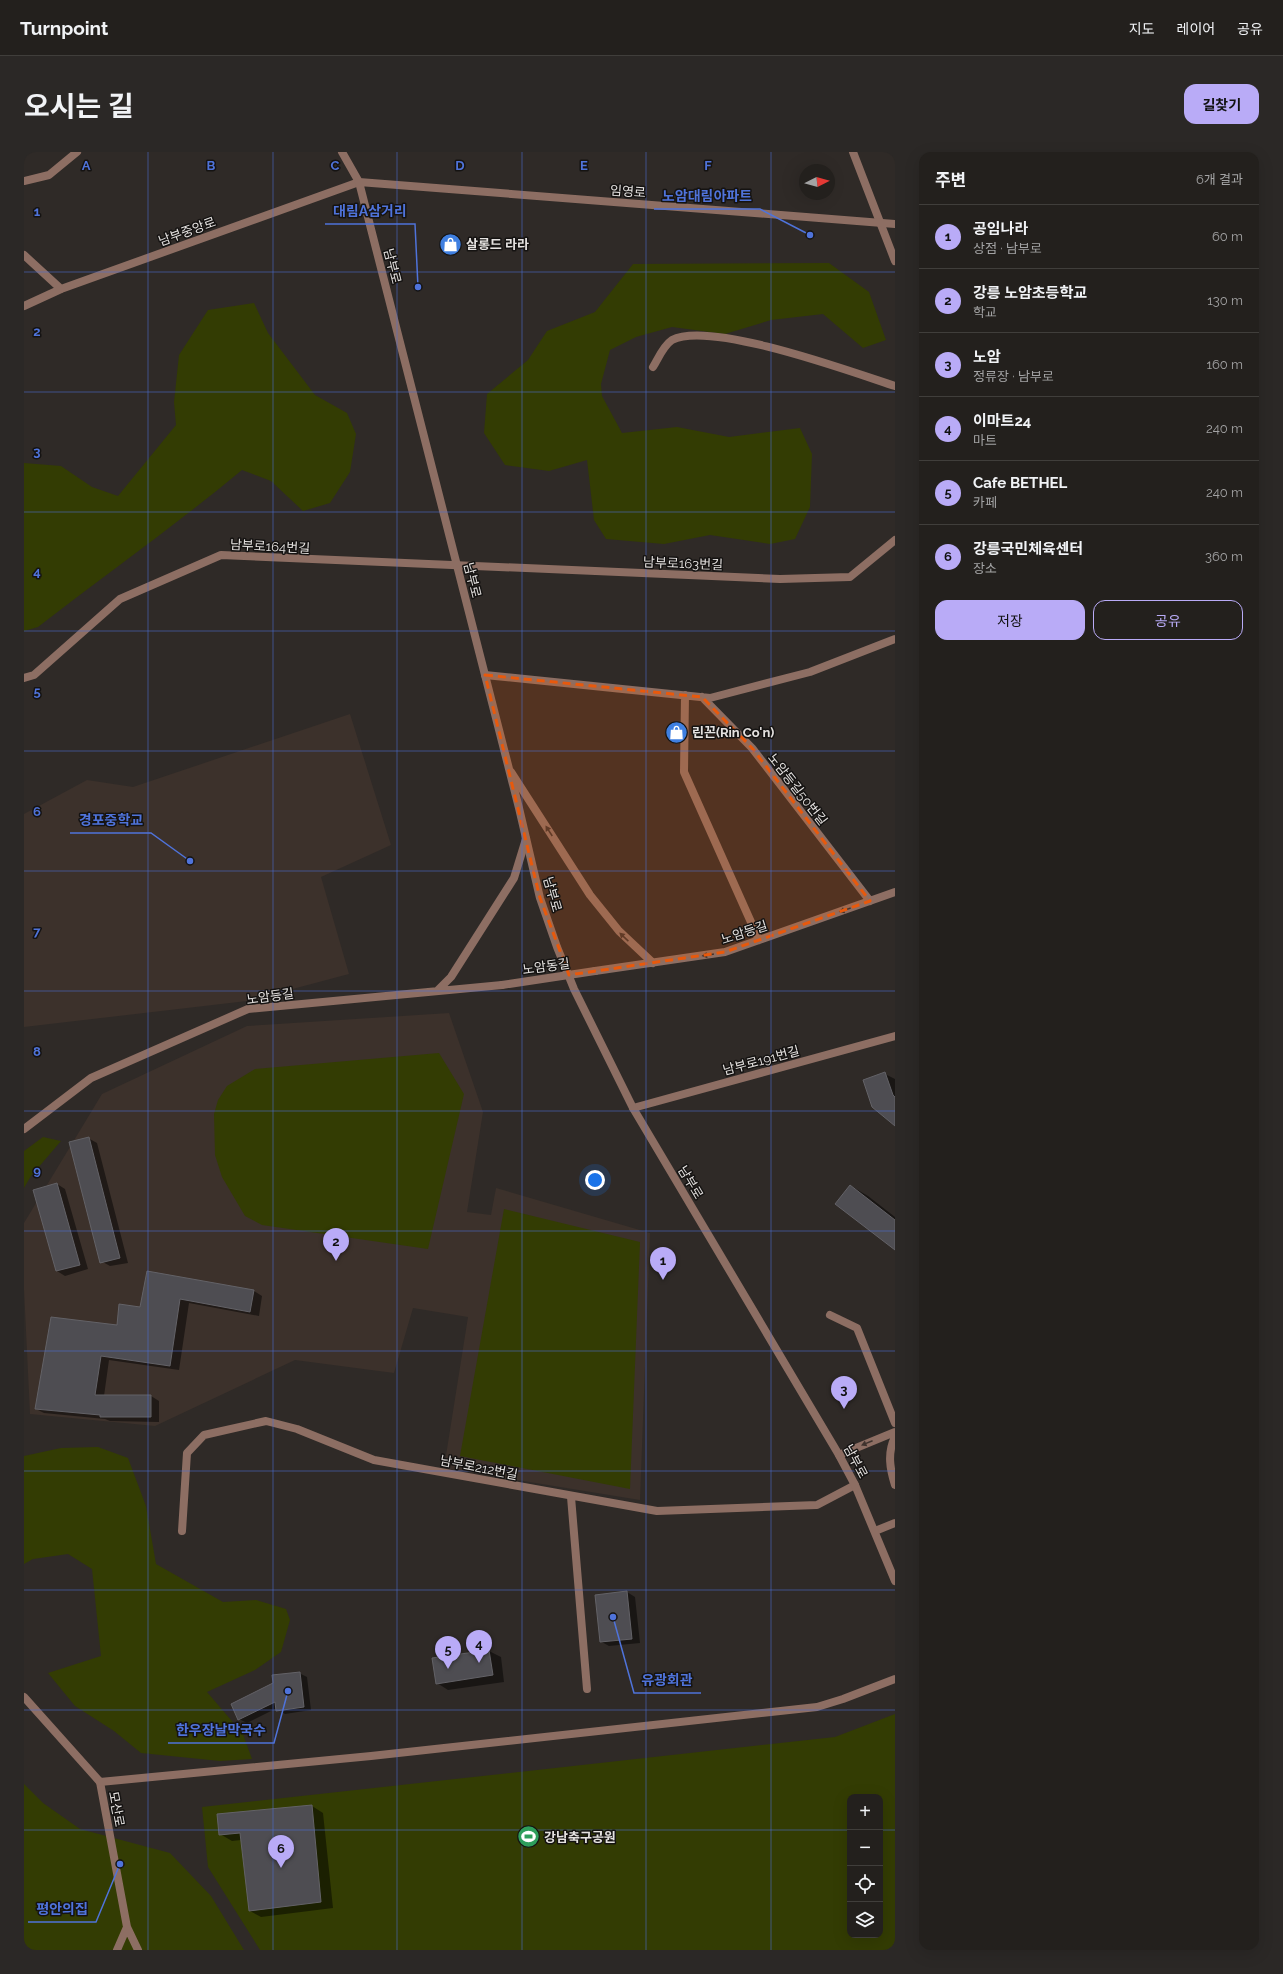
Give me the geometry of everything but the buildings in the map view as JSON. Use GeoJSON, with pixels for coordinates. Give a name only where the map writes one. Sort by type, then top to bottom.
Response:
{"type":"FeatureCollection","features":[{"type":"Feature","properties":{"kind":"street"},"geometry":{"type":"LineString","coordinates":[[24,181],[49,175],[77,152]]}},
{"type":"Feature","properties":{"kind":"street","name":"남부로"},"geometry":{"type":"LineString","coordinates":[[342,152],[359,182],[509,769],[540,898],[557,947],[574,989],[633,1108],[839,1455],[855,1485],[895,1581]]}},
{"type":"Feature","properties":{"kind":"street"},"geometry":{"type":"LineString","coordinates":[[853,152],[895,261]]}},
{"type":"Feature","properties":{"kind":"street","name":"임영로"},"geometry":{"type":"LineString","coordinates":[[359,182],[895,224]]}},
{"type":"Feature","properties":{"kind":"street","name":"남부중앙로"},"geometry":{"type":"LineString","coordinates":[[24,306],[61,289],[359,182]]}},
{"type":"Feature","properties":{"kind":"street"},"geometry":{"type":"LineString","coordinates":[[24,255],[61,289]]}},
{"type":"Feature","properties":{"kind":"street"},"geometry":{"type":"LineString","coordinates":[[653,367],[662,351],[671,341],[684,336],[697,335],[744,341],[789,352],[895,386]]}},
{"type":"Feature","properties":{"kind":"street","name":"남부로163번길"},"geometry":{"type":"LineString","coordinates":[[457,566],[780,579],[850,577],[895,540]]}},
{"type":"Feature","properties":{"kind":"street","name":"남부로164번길"},"geometry":{"type":"LineString","coordinates":[[24,678],[34,675],[120,599],[221,555],[457,566]]}},
{"type":"Feature","properties":{"kind":"street"},"geometry":{"type":"LineString","coordinates":[[485,675],[710,698],[810,672],[895,639]]}},
{"type":"Feature","properties":{"kind":"street"},"geometry":{"type":"LineString","coordinates":[[685,695],[684,772],[759,940]]}},
{"type":"Feature","properties":{"kind":"street","name":"노암등길50번길"},"geometry":{"type":"LineString","coordinates":[[702,697],[752,748],[870,901]]}},
{"type":"Feature","properties":{"kind":"street"},"geometry":{"type":"LineString","coordinates":[[509,769],[590,895],[619,932],[653,963]]}},
{"type":"Feature","properties":{"kind":"street"},"geometry":{"type":"LineString","coordinates":[[437,991],[451,977],[514,878],[526,839]]}},
{"type":"Feature","properties":{"kind":"street","name":"노암등길"},"geometry":{"type":"LineString","coordinates":[[595,971],[725,952],[895,892]]}},
{"type":"Feature","properties":{"kind":"street","name":"노암동길"},"geometry":{"type":"LineString","coordinates":[[502,985],[595,971]]}},
{"type":"Feature","properties":{"kind":"street","name":"노암등길"},"geometry":{"type":"LineString","coordinates":[[24,1129],[91,1078],[248,1009],[502,985]]}},
{"type":"Feature","properties":{"kind":"street","name":"남부로191번길"},"geometry":{"type":"LineString","coordinates":[[633,1108],[895,1036]]}},
{"type":"Feature","properties":{"kind":"street"},"geometry":{"type":"LineString","coordinates":[[830,1315],[857,1328],[895,1423]]}},
{"type":"Feature","properties":{"kind":"street","name":"남부로212번길"},"geometry":{"type":"LineString","coordinates":[[182,1532],[187,1453],[204,1435],[266,1421],[297,1429],[374,1460],[657,1511],[817,1505],[855,1485]]}},
{"type":"Feature","properties":{"kind":"street"},"geometry":{"type":"LineString","coordinates":[[839,1455],[895,1432]]}},
{"type":"Feature","properties":{"kind":"street"},"geometry":{"type":"LineString","coordinates":[[895,1437],[891,1446],[890,1469],[895,1485]]}},
{"type":"Feature","properties":{"kind":"street"},"geometry":{"type":"LineString","coordinates":[[571,1496],[587,1689]]}},
{"type":"Feature","properties":{"kind":"street"},"geometry":{"type":"LineString","coordinates":[[875,1531],[895,1523]]}},
{"type":"Feature","properties":{"kind":"street"},"geometry":{"type":"LineString","coordinates":[[100,1782],[379,1755],[817,1707],[843,1700],[895,1679]]}},
{"type":"Feature","properties":{"kind":"street","name":"모산로"},"geometry":{"type":"LineString","coordinates":[[24,1697],[100,1782],[127,1927],[138,1950]]}},
{"type":"Feature","properties":{"kind":"street"},"geometry":{"type":"LineString","coordinates":[[117,1950],[127,1927]]}},
{"type":"Feature","properties":{"kind":"highlighted area"},"geometry":{"type":"Polygon","coordinates":[[[485,675],[702,697],[752,748],[870,901],[725,952],[569,975],[540,898],[485,675]]]}},
{"type":"Feature","properties":{"kind":"shaded area"},"geometry":{"type":"Polygon","coordinates":[[[350,714],[391,845],[321,877],[349,974],[247,1001],[24,1027],[24,814],[87,780],[133,787],[350,714]]]}},
{"type":"Feature","properties":{"kind":"shaded area"},"geometry":{"type":"Polygon","coordinates":[[[449,1013],[483,1112],[467,1212],[491,1215],[496,1188],[650,1233],[640,1500],[444,1468],[468,1317],[413,1308],[394,1373],[295,1360],[155,1426],[30,1414],[24,1289],[24,1223],[102,1094],[247,1026],[449,1013]]]}},
{"type":"Feature","properties":{"kind":"green space"},"geometry":{"type":"Polygon","coordinates":[[[829,263],[869,292],[886,340],[863,348],[823,314],[771,320],[725,334],[672,327],[636,337],[610,350],[601,384],[602,396],[622,433],[677,427],[729,437],[800,428],[812,454],[810,507],[795,539],[770,544],[710,535],[664,544],[606,539],[594,520],[587,460],[549,471],[505,465],[484,433],[487,394],[528,360],[547,331],[595,312],[633,264],[829,263]]]}},
{"type":"Feature","properties":{"kind":"green space"},"geometry":{"type":"Polygon","coordinates":[[[254,303],[268,333],[315,395],[347,413],[356,434],[350,472],[330,503],[303,511],[271,481],[242,470],[192,510],[38,627],[24,631],[24,463],[61,466],[92,487],[118,496],[176,425],[174,402],[179,355],[208,310],[254,303]]]}},
{"type":"Feature","properties":{"kind":"green space"},"geometry":{"type":"Polygon","coordinates":[[[439,1053],[464,1094],[428,1249],[262,1225],[245,1216],[222,1177],[215,1155],[214,1114],[218,1100],[227,1086],[255,1069],[439,1053]]]}},
{"type":"Feature","properties":{"kind":"green space"},"geometry":{"type":"Polygon","coordinates":[[[43,1137],[61,1141],[31,1176],[24,1188],[24,1151],[43,1137]]]}},
{"type":"Feature","properties":{"kind":"green space"},"geometry":{"type":"Polygon","coordinates":[[[504,1209],[640,1242],[630,1489],[460,1456],[504,1209]]]}},
{"type":"Feature","properties":{"kind":"green space"},"geometry":{"type":"Polygon","coordinates":[[[98,1447],[128,1458],[146,1506],[156,1564],[223,1602],[256,1600],[286,1609],[290,1620],[281,1652],[255,1670],[207,1692],[243,1734],[252,1759],[220,1761],[141,1753],[114,1731],[75,1706],[48,1673],[101,1656],[92,1569],[68,1554],[33,1559],[24,1564],[24,1456],[61,1448],[98,1447]]]}},
{"type":"Feature","properties":{"kind":"green space","name":"강남축구공원"},"geometry":{"type":"Polygon","coordinates":[[[895,1714],[895,1950],[260,1950],[208,1867],[202,1807],[835,1737],[895,1714]]]}},
{"type":"Feature","properties":{"kind":"green space"},"geometry":{"type":"Polygon","coordinates":[[[24,1784],[43,1803],[80,1829],[170,1853],[211,1896],[244,1950],[31,1950],[24,1947],[24,1784]]]}},
{"type":"Feature","properties":{"kind":"place","name":"노암대림아파트"},"geometry":{"type":"Point","coordinates":[810,235]}},
{"type":"Feature","properties":{"kind":"place","name":"살롱드 라라"},"geometry":{"type":"Point","coordinates":[451,244]}},
{"type":"Feature","properties":{"kind":"place","name":"대림A삼거리"},"geometry":{"type":"Point","coordinates":[418,287]}},
{"type":"Feature","properties":{"kind":"place","name":"린꼰(Rin Co'n)"},"geometry":{"type":"Point","coordinates":[677,732]}},
{"type":"Feature","properties":{"kind":"place","name":"경포중학교"},"geometry":{"type":"Point","coordinates":[190,861]}},
{"type":"Feature","properties":{"kind":"place","name":"강릉 노암초등학교"},"geometry":{"type":"Point","coordinates":[336,1261]}},
{"type":"Feature","properties":{"kind":"place","name":"공임나라"},"geometry":{"type":"Point","coordinates":[663,1280]}},
{"type":"Feature","properties":{"kind":"place","name":"노암"},"geometry":{"type":"Point","coordinates":[844,1409]}},
{"type":"Feature","properties":{"kind":"place","name":"유광회관"},"geometry":{"type":"Point","coordinates":[613,1617]}},
{"type":"Feature","properties":{"kind":"place","name":"이마트24"},"geometry":{"type":"Point","coordinates":[479,1663]}},
{"type":"Feature","properties":{"kind":"place","name":"Cafe BETHEL"},"geometry":{"type":"Point","coordinates":[448,1669]}},
{"type":"Feature","properties":{"kind":"place","name":"한우장날막국수"},"geometry":{"type":"Point","coordinates":[288,1691]}},
{"type":"Feature","properties":{"kind":"place","name":"강남축구공원"},"geometry":{"type":"Point","coordinates":[528,1837]}},
{"type":"Feature","properties":{"kind":"place","name":"평안의집"},"geometry":{"type":"Point","coordinates":[120,1864]}},
{"type":"Feature","properties":{"kind":"place","name":"강릉국민체육센터"},"geometry":{"type":"Point","coordinates":[281,1868]}}]}
